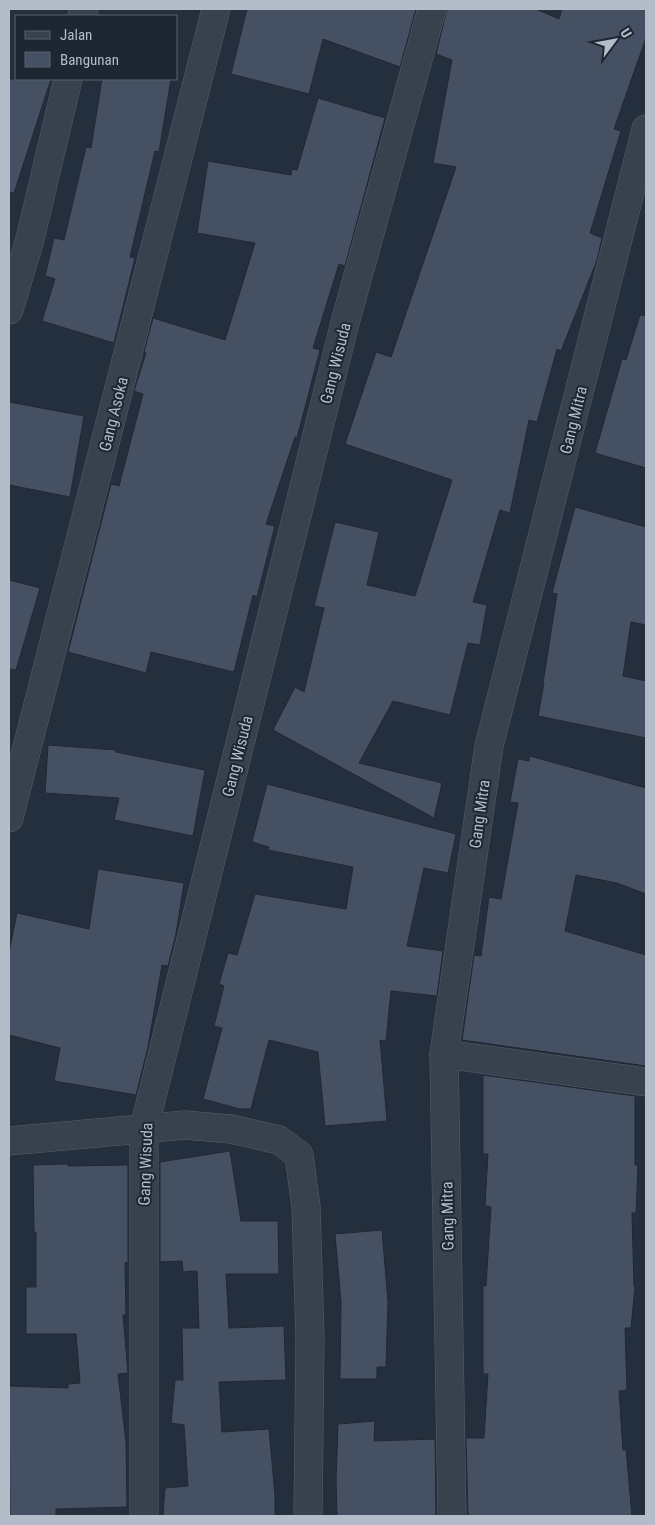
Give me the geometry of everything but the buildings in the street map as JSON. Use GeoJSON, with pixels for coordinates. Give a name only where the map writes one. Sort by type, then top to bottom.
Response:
{"type":"FeatureCollection","features":[{"type":"Feature","properties":{"kind":"street","name":"Gang Asoka"},"geometry":{"type":"LineString","coordinates":[[9,818],[216,9]]}},
{"type":"Feature","properties":{"kind":"street","name":"Gang Wisuda"},"geometry":{"type":"LineString","coordinates":[[144,1516],[144,1128],[346,319],[432,9]]}},
{"type":"Feature","properties":{"kind":"street"},"geometry":{"type":"LineString","coordinates":[[9,310],[30,239],[68,80]]}},
{"type":"Feature","properties":{"kind":"street","name":"Gang Mitra"},"geometry":{"type":"LineString","coordinates":[[452,1516],[444,1054],[489,746],[646,129]]}},
{"type":"Feature","properties":{"kind":"street"},"geometry":{"type":"LineString","coordinates":[[444,1054],[646,1082]]}},
{"type":"Feature","properties":{"kind":"street"},"geometry":{"type":"LineString","coordinates":[[9,1141],[185,1125],[231,1129],[279,1140],[299,1155],[306,1207],[310,1337],[308,1516]]}}]}
